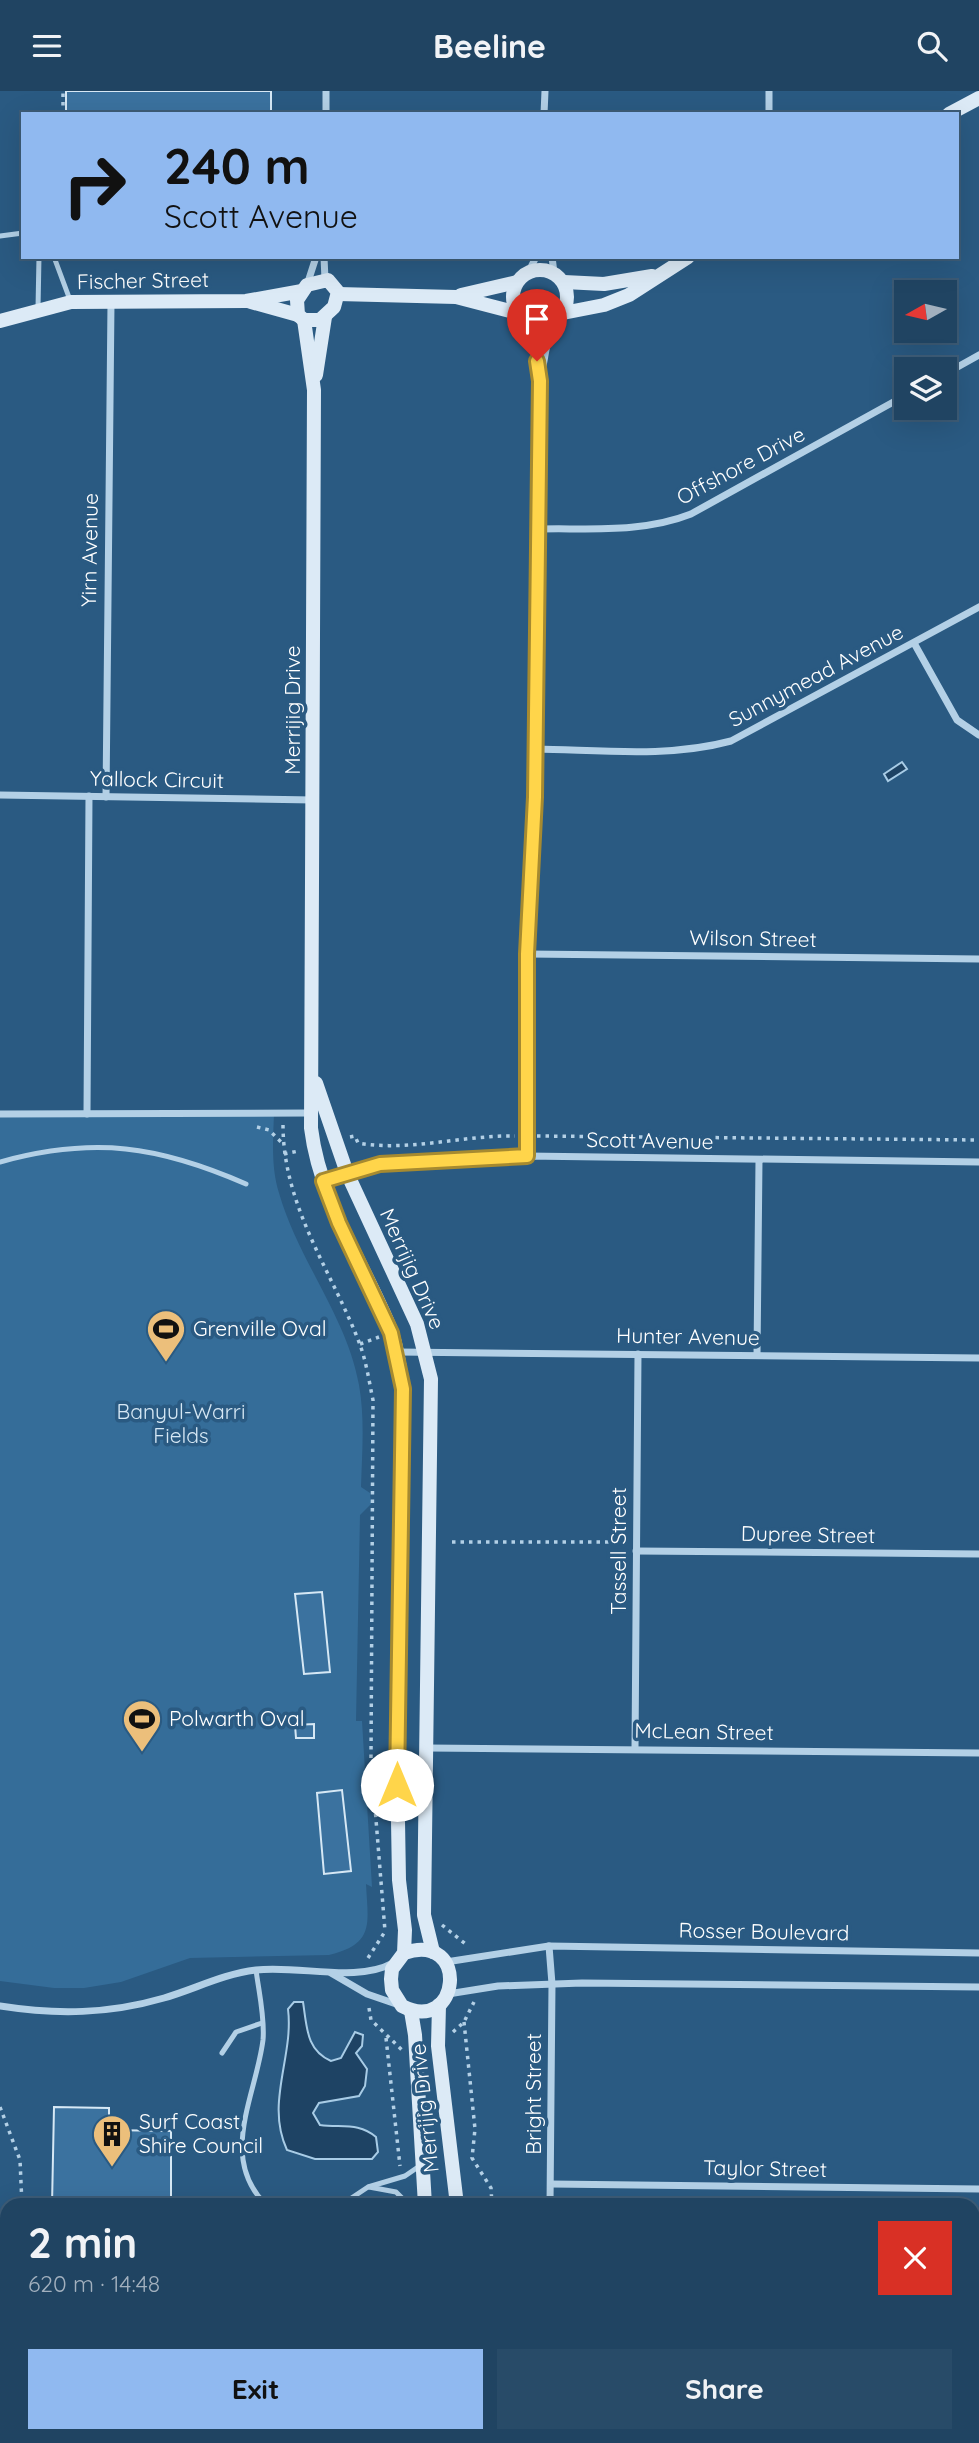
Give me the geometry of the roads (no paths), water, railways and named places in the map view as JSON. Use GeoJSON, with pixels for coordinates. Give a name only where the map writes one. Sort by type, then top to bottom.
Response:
{"type":"FeatureCollection","features":[{"type":"Feature","properties":{"kind":"street"},"geometry":{"type":"LineString","coordinates":[[326,91],[326,112]]}},
{"type":"Feature","properties":{"kind":"street"},"geometry":{"type":"LineString","coordinates":[[544,112],[545,91]]}},
{"type":"Feature","properties":{"kind":"street"},"geometry":{"type":"LineString","coordinates":[[769,91],[769,112]]}},
{"type":"Feature","properties":{"kind":"street"},"geometry":{"type":"LineString","coordinates":[[953,112],[979,98]]}},
{"type":"Feature","properties":{"kind":"street"},"geometry":{"type":"LineString","coordinates":[[304,288],[324,280],[332,283],[338,300],[325,317],[312,322],[301,317],[296,304],[315,259]]}},
{"type":"Feature","properties":{"kind":"street"},"geometry":{"type":"LineString","coordinates":[[324,259],[324,280]]}},
{"type":"Feature","properties":{"kind":"street"},"geometry":{"type":"LineString","coordinates":[[527,1156],[527,954],[536,748],[540,381],[534,340],[514,299],[535,259]]}},
{"type":"Feature","properties":{"kind":"street"},"geometry":{"type":"LineString","coordinates":[[540,381],[567,292],[553,259]]}},
{"type":"Feature","properties":{"kind":"street"},"geometry":{"type":"LineString","coordinates":[[338,294],[456,297],[522,317],[534,324],[604,305],[629,295],[656,274],[684,259]]}},
{"type":"Feature","properties":{"kind":"street"},"geometry":{"type":"LineString","coordinates":[[456,297],[542,271],[559,277],[604,284],[656,274]]}},
{"type":"Feature","properties":{"kind":"street","name":"Fischer Street"},"geometry":{"type":"LineString","coordinates":[[0,321],[71,302],[246,301],[304,288]]}},
{"type":"Feature","properties":{"kind":"street","name":"Fischer Street"},"geometry":{"type":"LineString","coordinates":[[246,301],[301,317]]}},
{"type":"Feature","properties":{"kind":"street","name":"Yirn Avenue"},"geometry":{"type":"LineString","coordinates":[[106,797],[111,303]]}},
{"type":"Feature","properties":{"kind":"street","name":"Merrijig Drive"},"geometry":{"type":"LineString","coordinates":[[301,317],[314,390]]}},
{"type":"Feature","properties":{"kind":"street","name":"Merrijig Drive"},"geometry":{"type":"LineString","coordinates":[[325,317],[314,390],[313,1072],[310,1113],[314,1147],[323,1181],[339,1223],[378,1301],[397,1352],[403,1389],[405,1434],[397,1761],[401,1957],[391,1979],[392,1990],[407,2008],[425,2198]]}},
{"type":"Feature","properties":{"kind":"street"},"geometry":{"type":"LineString","coordinates":[[957,367],[979,355]]}},
{"type":"Feature","properties":{"kind":"street","name":"Offshore Drive"},"geometry":{"type":"LineString","coordinates":[[538,529],[634,527],[670,522],[691,514],[894,402]]}},
{"type":"Feature","properties":{"kind":"street","name":"Sunnymead Avenue"},"geometry":{"type":"LineString","coordinates":[[536,748],[701,750],[731,741],[979,607]]}},
{"type":"Feature","properties":{"kind":"street"},"geometry":{"type":"LineString","coordinates":[[914,643],[957,720],[979,735]]}},
{"type":"Feature","properties":{"kind":"street","name":"Yallock Circuit"},"geometry":{"type":"LineString","coordinates":[[0,795],[313,800]]}},
{"type":"Feature","properties":{"kind":"street"},"geometry":{"type":"LineString","coordinates":[[88,1114],[89,796]]}},
{"type":"Feature","properties":{"kind":"street","name":"Wilson Street"},"geometry":{"type":"LineString","coordinates":[[527,954],[979,959]]}},
{"type":"Feature","properties":{"kind":"street","name":"Merrijig Drive"},"geometry":{"type":"LineString","coordinates":[[313,1072],[347,1173],[402,1288],[426,1353],[432,1400],[425,1915],[433,1952]]}},
{"type":"Feature","properties":{"kind":"street"},"geometry":{"type":"LineString","coordinates":[[0,1114],[310,1113]]}},
{"type":"Feature","properties":{"kind":"street","name":"Scott Avenue"},"geometry":{"type":"LineString","coordinates":[[323,1181],[380,1164],[527,1156],[979,1162]]}},
{"type":"Feature","properties":{"kind":"street"},"geometry":{"type":"LineString","coordinates":[[757,1355],[759,1160]]}},
{"type":"Feature","properties":{"kind":"street","name":"Hunter Avenue"},"geometry":{"type":"LineString","coordinates":[[397,1352],[979,1358]]}},
{"type":"Feature","properties":{"kind":"street","name":"Tassell Street"},"geometry":{"type":"LineString","coordinates":[[635,1749],[638,1354]]}},
{"type":"Feature","properties":{"kind":"street","name":"Dupree Street"},"geometry":{"type":"LineString","coordinates":[[636,1547],[979,1555]]}},
{"type":"Feature","properties":{"kind":"street","name":"McLean Street"},"geometry":{"type":"LineString","coordinates":[[428,1748],[979,1753]]}},
{"type":"Feature","properties":{"kind":"street"},"geometry":{"type":"LineString","coordinates":[[549,1946],[552,1984]]}},
{"type":"Feature","properties":{"kind":"street","name":"Rosser Boulevard"},"geometry":{"type":"LineString","coordinates":[[446,1962],[549,1946],[979,1953]]}},
{"type":"Feature","properties":{"kind":"street"},"geometry":{"type":"LineString","coordinates":[[0,2006],[50,2012],[111,2010],[167,1997],[231,1975],[256,1971],[306,1968],[327,1972],[368,1973],[423,1949],[433,1952],[446,1962]]}},
{"type":"Feature","properties":{"kind":"street","name":"Merrijig Drive"},"geometry":{"type":"LineString","coordinates":[[446,1962],[451,1983],[444,2000],[438,2046],[456,2198]]}},
{"type":"Feature","properties":{"kind":"street"},"geometry":{"type":"LineString","coordinates":[[327,1972],[367,1994],[407,2008],[428,2011],[444,2000],[474,1989],[552,1984],[979,1987]]}},
{"type":"Feature","properties":{"kind":"street","name":"Bright Street"},"geometry":{"type":"LineString","coordinates":[[550,2198],[552,1984]]}},
{"type":"Feature","properties":{"kind":"street","name":"Taylor Street"},"geometry":{"type":"LineString","coordinates":[[551,2184],[979,2189]]}},
{"type":"Feature","properties":{"kind":"lane"},"geometry":{"type":"LineString","coordinates":[[0,236],[21,233]]}},
{"type":"Feature","properties":{"kind":"lane"},"geometry":{"type":"LineString","coordinates":[[38,311],[39,259]]}},
{"type":"Feature","properties":{"kind":"lane"},"geometry":{"type":"LineString","coordinates":[[55,259],[71,302]]}},
{"type":"Feature","properties":{"kind":"lane"},"geometry":{"type":"LineString","coordinates":[[0,1162],[48,1151],[114,1148],[180,1157],[246,1184]]}},
{"type":"Feature","properties":{"kind":"lane"},"geometry":{"type":"LineString","coordinates":[[256,1971],[262,2023],[260,2054],[242,2131],[247,2172],[260,2198]]}},
{"type":"Feature","properties":{"kind":"lane"},"geometry":{"type":"LineString","coordinates":[[222,2053],[236,2032],[262,2023]]}},
{"type":"Feature","properties":{"kind":"lane"},"geometry":{"type":"LineString","coordinates":[[352,2198],[368,2187],[400,2177],[423,2164]]}},
{"type":"Feature","properties":{"kind":"lane"},"geometry":{"type":"LineString","coordinates":[[368,2187],[396,2192],[402,2198]]}},
{"type":"Feature","properties":{"kind":"place","name":"Grenville Oval"},"geometry":{"type":"Point","coordinates":[166,1363]}},
{"type":"Feature","properties":{"kind":"place","name":"Polwarth Oval"},"geometry":{"type":"Point","coordinates":[142,1753]}},
{"type":"Feature","properties":{"kind":"place","name":"Surf Coast Shire Council"},"geometry":{"type":"Point","coordinates":[112,2168]}},
{"type":"Feature","properties":{"kind":"park label","name":"Banyul-Warri Fields"},"geometry":{"type":"Point","coordinates":[181,1424]}}]}
